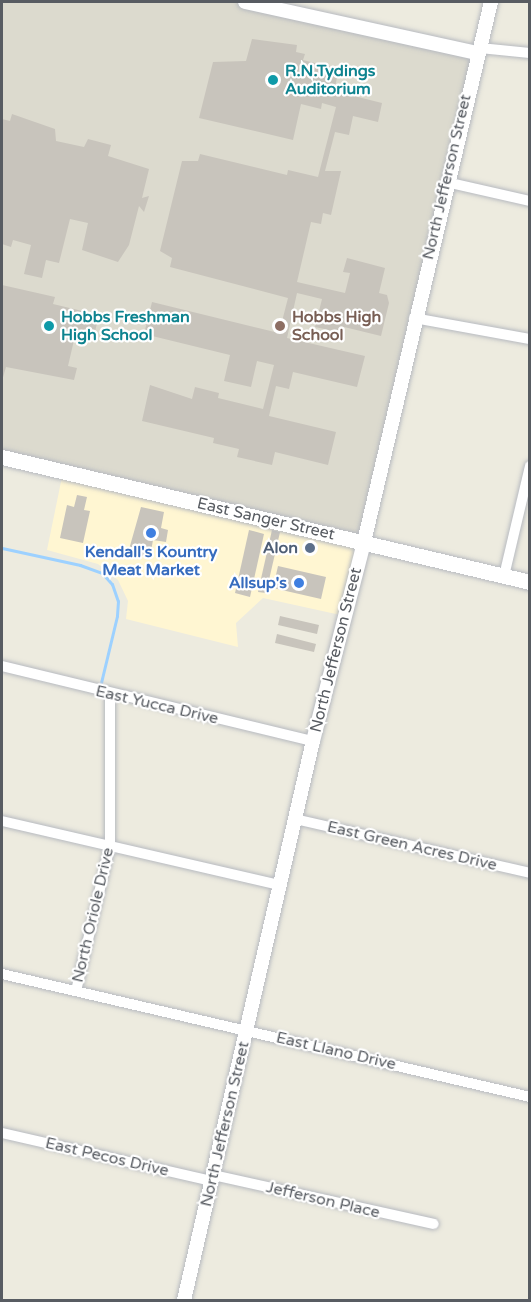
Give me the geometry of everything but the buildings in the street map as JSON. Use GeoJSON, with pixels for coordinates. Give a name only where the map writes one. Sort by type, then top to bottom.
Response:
{"type":"FeatureCollection","features":[{"type":"Feature","properties":{"kind":"main road","name":"East Sanger Street"},"geometry":{"type":"LineString","coordinates":[[2,457],[530,582]]}},
{"type":"Feature","properties":{"kind":"street"},"geometry":{"type":"LineString","coordinates":[[246,2],[269,4],[478,51],[530,53]]}},
{"type":"Feature","properties":{"kind":"street","name":"North Jefferson Street"},"geometry":{"type":"LineString","coordinates":[[184,1300],[313,741],[364,542],[414,318],[491,2]]}},
{"type":"Feature","properties":{"kind":"street"},"geometry":{"type":"LineString","coordinates":[[446,182],[530,201]]}},
{"type":"Feature","properties":{"kind":"street"},"geometry":{"type":"LineString","coordinates":[[414,318],[530,339]]}},
{"type":"Feature","properties":{"kind":"street"},"geometry":{"type":"LineString","coordinates":[[504,576],[530,466]]}},
{"type":"Feature","properties":{"kind":"street","name":"East Yucca Drive"},"geometry":{"type":"LineString","coordinates":[[2,666],[110,694],[313,741]]}},
{"type":"Feature","properties":{"kind":"street","name":"North Oriole Drive"},"geometry":{"type":"LineString","coordinates":[[76,991],[110,846],[110,694]]}},
{"type":"Feature","properties":{"kind":"street","name":"East Green Acres Drive"},"geometry":{"type":"LineString","coordinates":[[295,819],[530,873]]}},
{"type":"Feature","properties":{"kind":"street"},"geometry":{"type":"LineString","coordinates":[[2,821],[279,885]]}},
{"type":"Feature","properties":{"kind":"street","name":"East Llano Drive"},"geometry":{"type":"LineString","coordinates":[[2,974],[530,1097]]}},
{"type":"Feature","properties":{"kind":"street","name":"East Pecos Drive"},"geometry":{"type":"LineString","coordinates":[[2,1132],[212,1178]]}},
{"type":"Feature","properties":{"kind":"street","name":"Jefferson Place"},"geometry":{"type":"LineString","coordinates":[[212,1178],[434,1224]]}},
{"type":"Feature","properties":{"kind":"shaded area"},"geometry":{"type":"Polygon","coordinates":[[[2,2],[248,2],[477,53],[364,542],[2,457],[2,2]]]}},
{"type":"Feature","properties":{"kind":"shaded area"},"geometry":{"type":"Polygon","coordinates":[[[63,472],[364,542],[345,616],[263,598],[236,623],[238,647],[126,619],[128,601],[118,580],[98,564],[47,550],[63,472]]]}},
{"type":"Feature","properties":{"kind":"waterway"},"geometry":{"type":"LineString","coordinates":[[2,548],[80,565],[102,573],[112,584],[118,601],[117,616],[100,687]]}},
{"type":"Feature","properties":{"kind":"place","name":"R.N.Tydings Auditorium"},"geometry":{"type":"Point","coordinates":[273,80]}},
{"type":"Feature","properties":{"kind":"place","name":"Hobbs Freshman High School"},"geometry":{"type":"Point","coordinates":[49,326]}},
{"type":"Feature","properties":{"kind":"place","name":"Hobbs High School"},"geometry":{"type":"Point","coordinates":[280,326]}},
{"type":"Feature","properties":{"kind":"place","name":"Kendall's Kountry Meat Market"},"geometry":{"type":"Point","coordinates":[151,533]}},
{"type":"Feature","properties":{"kind":"place","name":"Alon"},"geometry":{"type":"Point","coordinates":[310,548]}},
{"type":"Feature","properties":{"kind":"place","name":"Allsup's"},"geometry":{"type":"Point","coordinates":[299,583]}}]}
